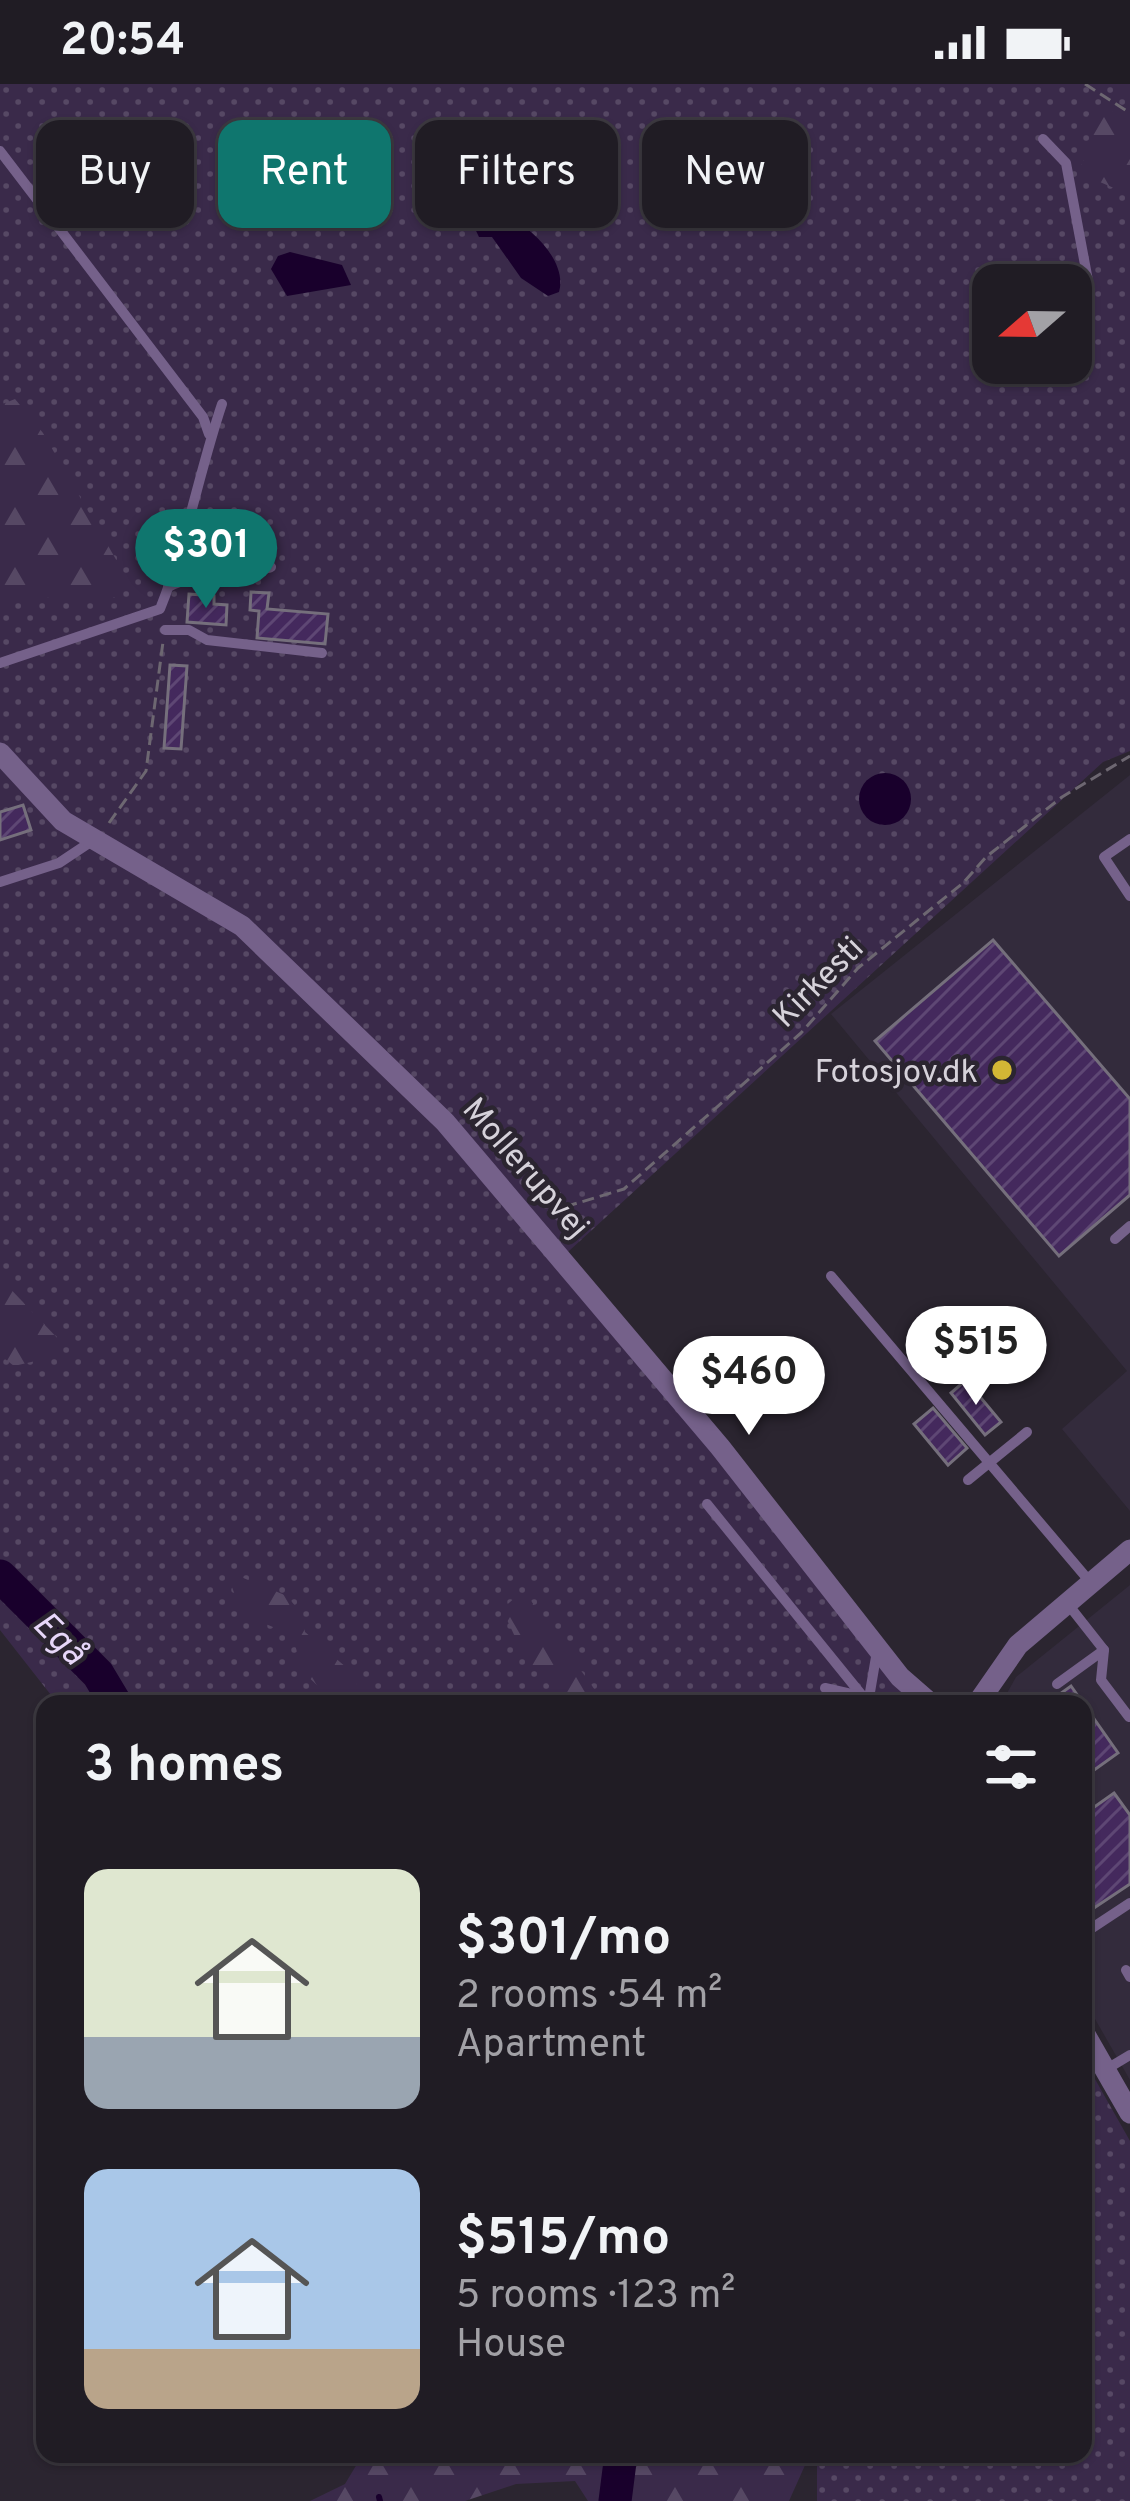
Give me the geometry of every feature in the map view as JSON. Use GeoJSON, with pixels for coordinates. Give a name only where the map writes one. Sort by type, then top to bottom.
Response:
{"type":"FeatureCollection","features":[{"type":"Feature","properties":{"kind":"street","name":"Mollerupvej"},"geometry":{"type":"LineString","coordinates":[[0,753],[63,821],[92,842],[242,926],[445,1122],[529,1216],[878,1648],[922,1695]]}},
{"type":"Feature","properties":{"kind":"street"},"geometry":{"type":"LineString","coordinates":[[983,1695],[1018,1645],[1130,1550]]}},
{"type":"Feature","properties":{"kind":"street"},"geometry":{"type":"LineString","coordinates":[[1092,2047],[1130,2113]]}},
{"type":"Feature","properties":{"kind":"lane"},"geometry":{"type":"LineString","coordinates":[[1042,139],[1066,163],[1085,264]]}},
{"type":"Feature","properties":{"kind":"lane"},"geometry":{"type":"LineString","coordinates":[[0,151],[203,417],[209,444]]}},
{"type":"Feature","properties":{"kind":"lane"},"geometry":{"type":"LineString","coordinates":[[0,663],[160,609],[190,524],[222,404]]}},
{"type":"Feature","properties":{"kind":"lane"},"geometry":{"type":"LineString","coordinates":[[168,587],[182,580],[222,580],[271,567]]}},
{"type":"Feature","properties":{"kind":"lane"},"geometry":{"type":"LineString","coordinates":[[165,630],[189,630],[207,640],[322,652]]}},
{"type":"Feature","properties":{"kind":"lane"},"geometry":{"type":"LineString","coordinates":[[1130,839],[1104,857],[1130,896]]}},
{"type":"Feature","properties":{"kind":"lane"},"geometry":{"type":"LineString","coordinates":[[0,882],[80,854],[92,842]]}},
{"type":"Feature","properties":{"kind":"lane"},"geometry":{"type":"LineString","coordinates":[[1115,1238],[1130,1226]]}},
{"type":"Feature","properties":{"kind":"lane"},"geometry":{"type":"LineString","coordinates":[[831,1276],[1090,1583]]}},
{"type":"Feature","properties":{"kind":"lane"},"geometry":{"type":"LineString","coordinates":[[968,1480],[1027,1432]]}},
{"type":"Feature","properties":{"kind":"lane"},"geometry":{"type":"LineString","coordinates":[[707,1504],[864,1695]]}},
{"type":"Feature","properties":{"kind":"lane"},"geometry":{"type":"LineString","coordinates":[[1067,1603],[1104,1651],[1101,1680],[1129,1717]]}},
{"type":"Feature","properties":{"kind":"lane"},"geometry":{"type":"LineString","coordinates":[[870,1695],[878,1648]]}},
{"type":"Feature","properties":{"kind":"lane"},"geometry":{"type":"LineString","coordinates":[[1057,1684],[1104,1651]]}},
{"type":"Feature","properties":{"kind":"lane"},"geometry":{"type":"LineString","coordinates":[[825,1688],[849,1695]]}},
{"type":"Feature","properties":{"kind":"lane"},"geometry":{"type":"LineString","coordinates":[[1092,1928],[1130,1903]]}},
{"type":"Feature","properties":{"kind":"lane"},"geometry":{"type":"LineString","coordinates":[[1105,2070],[1130,2055]]}},
{"type":"Feature","properties":{"kind":"path"},"geometry":{"type":"LineString","coordinates":[[1084,84],[1130,113]]}},
{"type":"Feature","properties":{"kind":"path"},"geometry":{"type":"LineString","coordinates":[[92,842],[134,794],[146,771],[165,630]]}},
{"type":"Feature","properties":{"kind":"path","name":"Kirkesti"},"geometry":{"type":"LineString","coordinates":[[529,1216],[580,1206],[624,1189],[801,1034],[858,968],[963,883],[986,857],[1076,788],[1130,756]]}},
{"type":"Feature","properties":{"kind":"shaded area"},"geometry":{"type":"Polygon","coordinates":[[[475,228],[526,228],[556,263],[559,292],[548,296],[521,278],[492,237],[479,237],[475,228]]]}},
{"type":"Feature","properties":{"kind":"shaded area"},"geometry":{"type":"Polygon","coordinates":[[[290,252],[342,265],[351,285],[287,296],[271,269],[278,256],[290,252]]]}},
{"type":"Feature","properties":{"kind":"shaded area"},"geometry":{"type":"Polygon","coordinates":[[[885,773],[904,780],[911,799],[904,818],[885,825],[866,818],[859,799],[866,780],[885,773]]]}},
{"type":"Feature","properties":{"kind":"shaded area"},"geometry":{"type":"Polygon","coordinates":[[[1130,775],[1130,1511],[1062,1429],[1127,1371],[831,1014],[1130,775]]]}},
{"type":"Feature","properties":{"kind":"shaded area"},"geometry":{"type":"Polygon","coordinates":[[[1130,1585],[1130,2080],[1092,2014],[1092,1695],[1006,1695],[1016,1677],[1130,1585]]]}},
{"type":"Feature","properties":{"kind":"green space"},"geometry":{"type":"Polygon","coordinates":[[[0,84],[1130,84],[1130,751],[1103,762],[558,1261],[909,1695],[51,1695],[0,1630],[0,84]]]}},
{"type":"Feature","properties":{"kind":"green space"},"geometry":{"type":"Polygon","coordinates":[[[1101,104],[1130,123],[1130,195],[1086,176],[1080,167],[1094,140],[1088,116],[1101,104]]]}},
{"type":"Feature","properties":{"kind":"green space"},"geometry":{"type":"Polygon","coordinates":[[[15,399],[43,433],[118,563],[118,598],[0,597],[0,405],[15,399]]]}},
{"type":"Feature","properties":{"kind":"green space"},"geometry":{"type":"Polygon","coordinates":[[[0,1278],[63,1344],[57,1356],[14,1366],[0,1355],[0,1278]]]}},
{"type":"Feature","properties":{"kind":"green space"},"geometry":{"type":"Polygon","coordinates":[[[241,1577],[287,1596],[301,1613],[305,1632],[347,1668],[359,1695],[327,1695],[302,1671],[292,1633],[246,1610],[231,1583],[241,1577]]]}},
{"type":"Feature","properties":{"kind":"green space"},"geometry":{"type":"Polygon","coordinates":[[[517,1596],[529,1598],[599,1695],[557,1695],[523,1654],[502,1609],[517,1596]]]}},
{"type":"Feature","properties":{"kind":"green space"},"geometry":{"type":"Polygon","coordinates":[[[1092,2074],[1130,2141],[1130,2501],[817,2501],[817,2463],[1092,2463],[1092,2074]]]}},
{"type":"Feature","properties":{"kind":"green space"},"geometry":{"type":"Polygon","coordinates":[[[358,2463],[806,2463],[789,2501],[588,2501],[575,2481],[516,2484],[465,2501],[310,2501],[345,2484],[358,2463]]]}},
{"type":"Feature","properties":{"kind":"building"},"geometry":{"type":"Polygon","coordinates":[[[251,592],[269,593],[267,609],[328,614],[325,644],[257,638],[259,611],[250,610],[251,592]]]}},
{"type":"Feature","properties":{"kind":"building"},"geometry":{"type":"Polygon","coordinates":[[[189,594],[214,596],[214,604],[227,605],[226,625],[187,622],[189,594]]]}},
{"type":"Feature","properties":{"kind":"building"},"geometry":{"type":"Polygon","coordinates":[[[170,665],[187,666],[181,749],[164,748],[170,665]]]}},
{"type":"Feature","properties":{"kind":"building"},"geometry":{"type":"Polygon","coordinates":[[[23,805],[31,830],[0,840],[0,812],[23,805]]]}},
{"type":"Feature","properties":{"kind":"building","name":"Fotosjov.dk"},"geometry":{"type":"Polygon","coordinates":[[[993,940],[1130,1099],[1130,1195],[1059,1256],[875,1041],[993,940]]]}},
{"type":"Feature","properties":{"kind":"building"},"geometry":{"type":"Polygon","coordinates":[[[966,1380],[1001,1422],[985,1435],[951,1393],[966,1380]]]}},
{"type":"Feature","properties":{"kind":"building"},"geometry":{"type":"Polygon","coordinates":[[[933,1408],[967,1448],[948,1465],[914,1424],[933,1408]]]}},
{"type":"Feature","properties":{"kind":"building"},"geometry":{"type":"Polygon","coordinates":[[[1092,1716],[1118,1753],[1092,1772],[1092,1716]]]}},
{"type":"Feature","properties":{"kind":"building"},"geometry":{"type":"Polygon","coordinates":[[[1114,1793],[1130,1815],[1130,1884],[1092,1909],[1092,1809],[1114,1793]]]}},
{"type":"Feature","properties":{"kind":"waterway","name":"Egå"},"geometry":{"type":"LineString","coordinates":[[0,1576],[98,1674],[111,1695]]}},
{"type":"Feature","properties":{"kind":"waterway","name":"Egå"},"geometry":{"type":"LineString","coordinates":[[615,2501],[620,2463]]}},
{"type":"Feature","properties":{"kind":"waterway"},"geometry":{"type":"LineString","coordinates":[[379,2497],[380,2501]]}},
{"type":"Feature","properties":{"kind":"place","name":"Fotosjov.dk"},"geometry":{"type":"Point","coordinates":[1002,1070]}}]}
